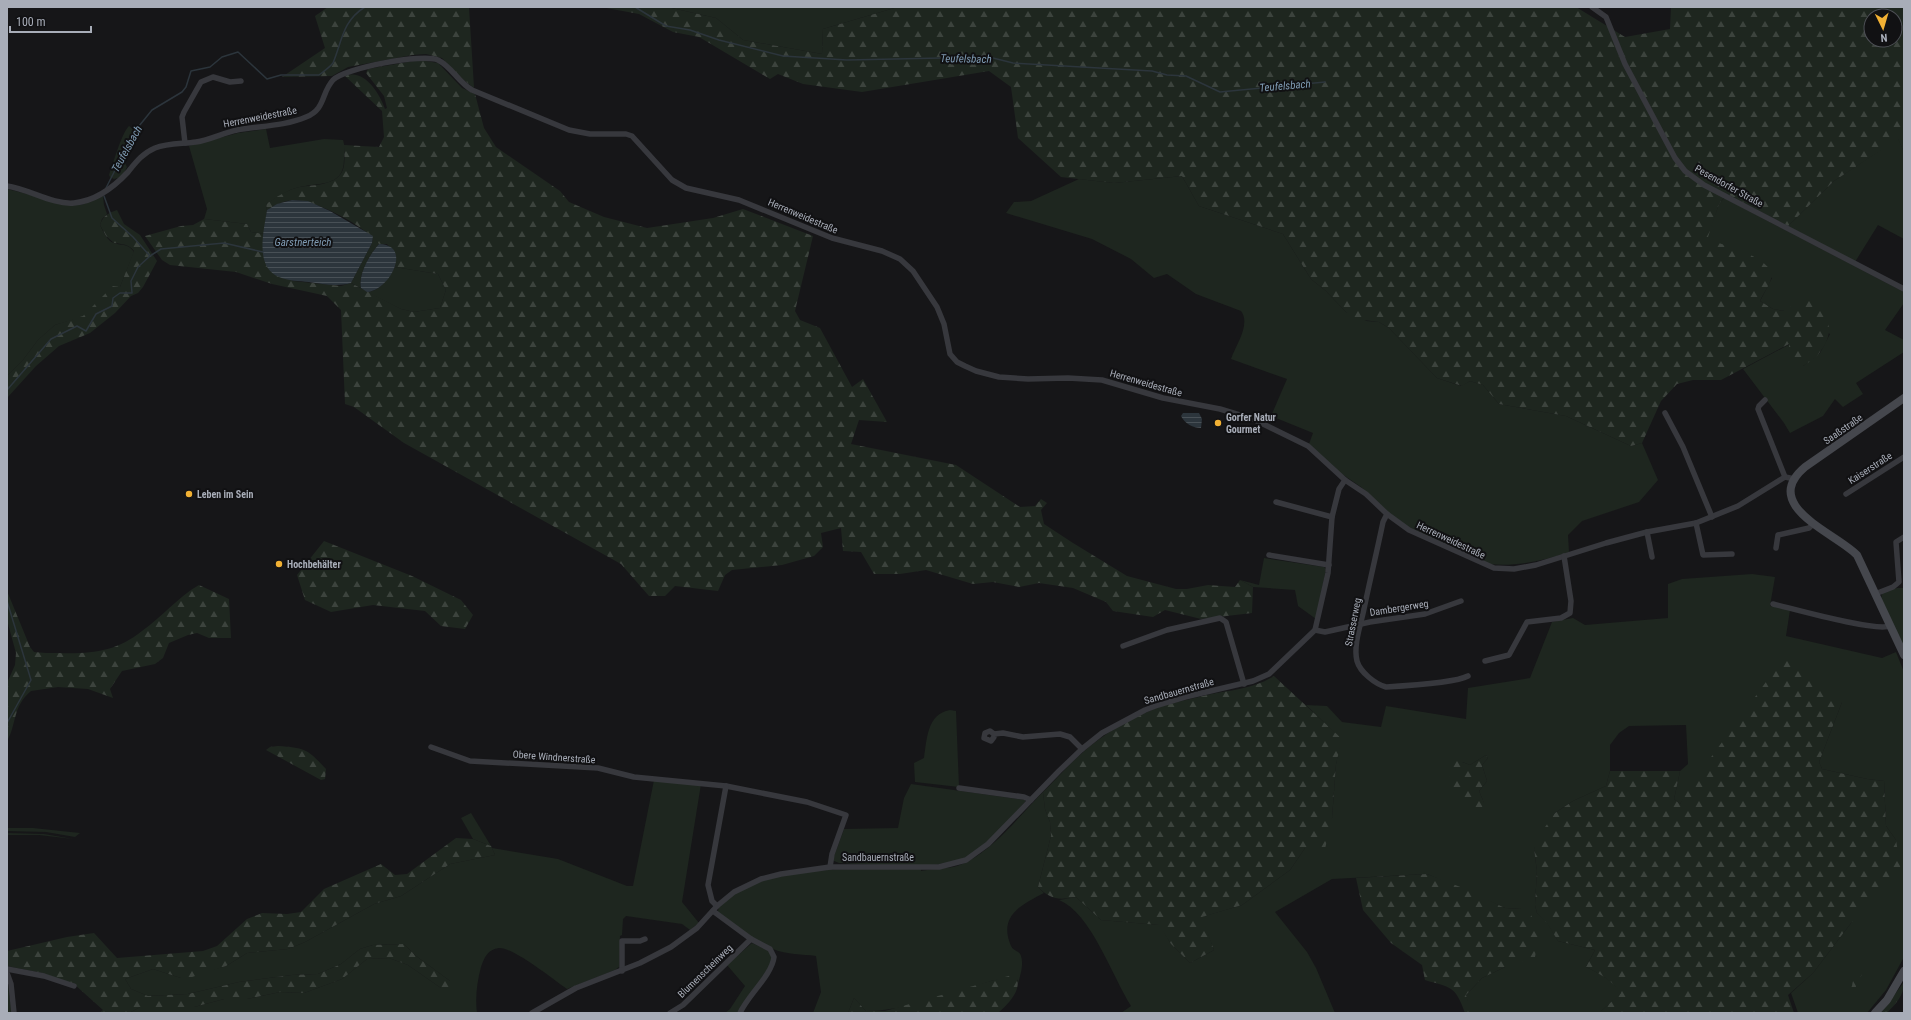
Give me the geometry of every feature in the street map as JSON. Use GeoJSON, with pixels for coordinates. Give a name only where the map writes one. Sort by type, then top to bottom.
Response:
{"type":"FeatureCollection","features":[{"type":"Feature","properties":{"kind":"street","name":"Pesendorfer Straße"},"geometry":{"type":"LineString","coordinates":[[1592,7],[1606,17],[1625,64],[1675,158],[1685,171],[1704,184],[1904,290]]}},
{"type":"Feature","properties":{"kind":"street","name":"Herrenweidestraße"},"geometry":{"type":"LineString","coordinates":[[7,186],[27,190],[59,202],[80,202],[108,190],[149,151],[164,146],[202,141],[237,130],[304,118],[320,107],[330,84],[343,73],[414,58],[432,58],[443,63],[464,85],[472,90],[558,126],[580,132],[618,133],[632,136],[672,180],[686,188],[739,200],[832,238],[882,251],[900,259],[912,271],[937,307],[944,324],[950,354],[957,362],[964,366],[999,377],[1102,380],[1163,398],[1220,409],[1244,416],[1300,441],[1316,452],[1345,480],[1366,494],[1387,514],[1417,535],[1494,568],[1502,569],[1526,567],[1647,532],[1696,523],[1738,506],[1785,477]]}},
{"type":"Feature","properties":{"kind":"street"},"geometry":{"type":"LineString","coordinates":[[185,143],[182,117],[201,82],[213,77],[230,82],[241,81]]}},
{"type":"Feature","properties":{"kind":"street","name":"Saaßstraße"},"geometry":{"type":"LineString","coordinates":[[1795,479],[1808,465],[1904,398]]}},
{"type":"Feature","properties":{"kind":"street"},"geometry":{"type":"LineString","coordinates":[[1766,400],[1759,406],[1758,409],[1785,477],[1795,479],[1792,491],[1794,503],[1800,515],[1847,547],[1857,556],[1904,655]]}},
{"type":"Feature","properties":{"kind":"street"},"geometry":{"type":"LineString","coordinates":[[1665,413],[1680,441],[1712,517]]}},
{"type":"Feature","properties":{"kind":"street","name":"Kaiserstraße"},"geometry":{"type":"LineString","coordinates":[[1846,494],[1868,478],[1904,457]]}},
{"type":"Feature","properties":{"kind":"street"},"geometry":{"type":"LineString","coordinates":[[1315,630],[1329,565],[1332,517],[1339,489],[1345,480]]}},
{"type":"Feature","properties":{"kind":"street"},"geometry":{"type":"LineString","coordinates":[[1276,502],[1332,517]]}},
{"type":"Feature","properties":{"kind":"street","name":"Strasserweg"},"geometry":{"type":"LineString","coordinates":[[1387,514],[1383,522],[1356,650],[1358,665],[1362,671],[1381,685],[1390,686],[1464,679],[1468,676]]}},
{"type":"Feature","properties":{"kind":"street"},"geometry":{"type":"LineString","coordinates":[[1696,523],[1703,555],[1732,554]]}},
{"type":"Feature","properties":{"kind":"street"},"geometry":{"type":"LineString","coordinates":[[1776,548],[1778,535],[1809,528],[1813,524]]}},
{"type":"Feature","properties":{"kind":"street"},"geometry":{"type":"LineString","coordinates":[[1647,532],[1652,557]]}},
{"type":"Feature","properties":{"kind":"street"},"geometry":{"type":"LineString","coordinates":[[1875,594],[1893,587],[1899,582],[1896,542],[1904,536]]}},
{"type":"Feature","properties":{"kind":"street"},"geometry":{"type":"LineString","coordinates":[[1269,555],[1329,565]]}},
{"type":"Feature","properties":{"kind":"street"},"geometry":{"type":"LineString","coordinates":[[1485,661],[1509,656],[1527,622],[1561,618],[1570,613],[1570,587],[1564,556]]}},
{"type":"Feature","properties":{"kind":"street","name":"Dambergerweg"},"geometry":{"type":"LineString","coordinates":[[1315,630],[1322,633],[1361,624],[1425,614],[1461,601]]}},
{"type":"Feature","properties":{"kind":"street"},"geometry":{"type":"LineString","coordinates":[[1773,604],[1868,626],[1885,628],[1890,626]]}},
{"type":"Feature","properties":{"kind":"street"},"geometry":{"type":"LineString","coordinates":[[1123,646],[1167,630],[1220,618],[1224,619],[1244,684]]}},
{"type":"Feature","properties":{"kind":"street","name":"Sandbauernstraße"},"geometry":{"type":"LineString","coordinates":[[534,1013],[576,988],[622,970],[671,947],[697,928],[734,892],[761,879],[781,874],[830,866],[939,867],[966,860],[988,844],[1082,749],[1102,734],[1145,710],[1185,697],[1244,684],[1269,674],[1315,630]]}},
{"type":"Feature","properties":{"kind":"street"},"geometry":{"type":"LineString","coordinates":[[994,734],[1023,737],[1053,734],[1066,735],[1082,749]]}},
{"type":"Feature","properties":{"kind":"street","name":"Obere Windnerstraße"},"geometry":{"type":"LineString","coordinates":[[431,747],[470,761],[586,767],[634,777],[726,786],[807,802],[846,815],[832,854],[830,866]]}},
{"type":"Feature","properties":{"kind":"street"},"geometry":{"type":"LineString","coordinates":[[726,786],[708,885],[712,901],[715,909],[751,940],[770,949],[774,957],[774,961],[740,1013]]}},
{"type":"Feature","properties":{"kind":"street"},"geometry":{"type":"LineString","coordinates":[[959,788],[1024,797],[1031,800]]}},
{"type":"Feature","properties":{"kind":"street"},"geometry":{"type":"LineString","coordinates":[[622,970],[622,941],[640,941],[645,939]]}},
{"type":"Feature","properties":{"kind":"street","name":"Blumenscheinweg"},"geometry":{"type":"LineString","coordinates":[[670,1013],[683,1005],[751,940]]}},
{"type":"Feature","properties":{"kind":"street"},"geometry":{"type":"LineString","coordinates":[[7,969],[44,976],[74,986]]}},
{"type":"Feature","properties":{"kind":"street"},"geometry":{"type":"LineString","coordinates":[[1875,1013],[1887,1000],[1904,971]]}},
{"type":"Feature","properties":{"kind":"street"},"geometry":{"type":"LineString","coordinates":[[7,973],[11,984],[14,1013]]}},
{"type":"Feature","properties":{"kind":"green space"},"geometry":{"type":"Polygon","coordinates":[[[328,7],[469,7],[474,88],[459,76],[442,58],[426,54],[412,55],[348,67],[332,76],[282,77],[325,48],[315,16],[328,7]]]}},
{"type":"Feature","properties":{"kind":"green space"},"geometry":{"type":"Polygon","coordinates":[[[601,7],[667,7],[716,18],[743,40],[822,54],[823,29],[898,7],[1576,7],[1625,37],[1670,29],[1671,7],[1904,7],[1904,152],[1898,139],[1834,181],[1788,226],[1727,194],[1719,204],[1707,240],[1735,248],[1766,265],[1771,272],[1771,279],[1760,301],[1773,309],[1784,311],[1805,297],[1813,302],[1828,321],[1828,336],[1825,344],[1812,360],[1803,366],[1795,365],[1789,358],[1789,344],[1721,380],[1693,380],[1677,384],[1661,401],[1642,443],[1631,446],[1566,416],[1499,404],[1483,385],[1470,381],[1462,386],[1437,378],[1389,328],[1379,322],[1356,319],[1346,312],[1326,291],[1311,279],[1283,234],[1199,206],[1182,176],[1114,183],[1061,177],[1018,138],[1011,87],[989,71],[862,92],[803,84],[778,74],[770,79],[699,37],[673,32],[639,14],[601,7]]]}},
{"type":"Feature","properties":{"kind":"green space"},"geometry":{"type":"Polygon","coordinates":[[[667,7],[898,7],[823,29],[822,54],[743,40],[716,18],[667,7]]]}},
{"type":"Feature","properties":{"kind":"green space"},"geometry":{"type":"Polygon","coordinates":[[[419,60],[438,63],[462,88],[475,94],[484,128],[496,147],[560,191],[569,202],[604,217],[647,228],[713,218],[743,209],[813,236],[795,311],[800,320],[820,328],[852,387],[863,379],[887,422],[859,420],[851,444],[956,465],[1020,507],[1035,506],[1041,499],[1047,503],[1041,510],[1044,524],[1127,576],[1176,589],[1187,589],[1208,585],[1235,587],[1240,580],[1253,587],[1252,613],[1201,619],[1165,610],[1153,617],[1113,611],[1106,602],[1073,588],[1039,583],[1019,587],[993,582],[973,584],[926,570],[900,574],[874,574],[861,552],[843,551],[841,528],[821,533],[823,547],[814,556],[782,565],[732,570],[725,575],[718,591],[675,586],[665,596],[649,596],[621,564],[404,443],[354,407],[345,404],[341,310],[327,296],[272,284],[236,272],[170,265],[162,260],[145,236],[181,226],[193,225],[204,219],[247,224],[251,232],[264,234],[263,252],[293,281],[341,286],[351,283],[401,309],[414,312],[440,308],[446,290],[438,274],[395,267],[396,255],[387,244],[379,244],[363,229],[339,215],[314,204],[293,200],[286,201],[267,210],[266,204],[292,189],[328,183],[338,177],[344,166],[344,145],[379,147],[384,137],[382,111],[345,76],[359,76],[365,79],[379,96],[385,109],[387,108],[384,96],[366,73],[368,69],[419,60]]]}},
{"type":"Feature","properties":{"kind":"green space"},"geometry":{"type":"Polygon","coordinates":[[[129,126],[133,129],[133,141],[124,156],[127,167],[122,177],[114,179],[109,175],[121,141],[126,129],[129,126]]]}},
{"type":"Feature","properties":{"kind":"green space"},"geometry":{"type":"Polygon","coordinates":[[[266,129],[270,148],[324,139],[343,140],[344,158],[343,168],[340,175],[335,180],[292,189],[266,204],[267,210],[264,234],[251,232],[247,224],[204,219],[207,209],[189,146],[238,133],[266,129]]]}},
{"type":"Feature","properties":{"kind":"green space"},"geometry":{"type":"Polygon","coordinates":[[[1898,138],[1904,152],[1904,239],[1878,225],[1855,262],[1788,226],[1834,181],[1898,138]]]}},
{"type":"Feature","properties":{"kind":"green space"},"geometry":{"type":"Polygon","coordinates":[[[1182,176],[1199,206],[1283,234],[1311,279],[1326,291],[1346,312],[1367,321],[1379,322],[1389,328],[1437,378],[1461,386],[1470,381],[1483,385],[1499,404],[1566,416],[1631,446],[1642,443],[1658,480],[1639,502],[1582,521],[1568,535],[1569,552],[1549,558],[1518,564],[1488,564],[1408,527],[1395,519],[1361,487],[1339,472],[1309,444],[1313,433],[1271,416],[1287,379],[1231,359],[1244,328],[1244,316],[1241,311],[1196,294],[1167,274],[1154,278],[1131,259],[1092,239],[1006,213],[1014,202],[1031,201],[1079,179],[1114,183],[1182,176]]]}},
{"type":"Feature","properties":{"kind":"green space"},"geometry":{"type":"Polygon","coordinates":[[[7,189],[72,205],[81,205],[103,196],[107,214],[102,219],[100,225],[104,233],[112,242],[127,246],[134,252],[120,287],[113,287],[83,317],[55,325],[38,340],[23,360],[7,376],[7,189]]]}},
{"type":"Feature","properties":{"kind":"green space"},"geometry":{"type":"Polygon","coordinates":[[[1724,198],[1904,292],[1904,303],[1885,330],[1904,340],[1904,352],[1856,383],[1863,394],[1843,407],[1835,399],[1823,416],[1790,433],[1743,369],[1790,344],[1803,366],[1820,353],[1830,334],[1784,311],[1773,309],[1760,301],[1772,278],[1706,240],[1719,204],[1724,198]]]}},
{"type":"Feature","properties":{"kind":"green space"},"geometry":{"type":"Polygon","coordinates":[[[117,210],[124,224],[140,235],[157,261],[143,287],[138,293],[131,296],[115,313],[90,333],[59,346],[36,366],[7,398],[7,376],[23,360],[38,340],[55,325],[83,316],[113,286],[120,287],[134,251],[123,244],[114,243],[106,236],[100,225],[106,215],[117,210]]]}},
{"type":"Feature","properties":{"kind":"green space"},"geometry":{"type":"Polygon","coordinates":[[[373,236],[379,244],[372,253],[363,271],[361,277],[361,288],[351,283],[372,243],[373,236]]]}},
{"type":"Feature","properties":{"kind":"green space"},"geometry":{"type":"Polygon","coordinates":[[[395,267],[438,274],[446,290],[440,308],[414,312],[401,309],[367,292],[380,287],[395,267]]]}},
{"type":"Feature","properties":{"kind":"green space"},"geometry":{"type":"Polygon","coordinates":[[[324,541],[412,576],[461,600],[473,615],[465,629],[441,626],[425,611],[373,605],[331,612],[305,600],[297,575],[324,541]]]}},
{"type":"Feature","properties":{"kind":"green space"},"geometry":{"type":"Polygon","coordinates":[[[1264,558],[1324,567],[1326,569],[1316,619],[1298,606],[1295,590],[1253,587],[1240,580],[1259,585],[1264,558]]]}},
{"type":"Feature","properties":{"kind":"green space"},"geometry":{"type":"Polygon","coordinates":[[[1752,574],[1775,577],[1770,606],[1790,610],[1786,636],[1882,658],[1896,652],[1904,672],[1904,957],[1886,990],[1867,1013],[1798,1013],[1791,993],[1813,973],[1851,923],[1896,840],[1886,826],[1884,781],[1867,779],[1822,769],[1819,762],[1842,702],[1708,764],[1680,804],[1674,799],[1680,771],[1688,764],[1686,725],[1629,726],[1619,733],[1610,745],[1610,771],[1606,786],[1573,801],[1555,813],[1534,849],[1537,871],[1535,905],[1537,913],[1547,922],[1558,941],[1595,950],[1586,967],[1606,978],[1622,993],[1599,1013],[1470,1012],[1466,995],[1482,978],[1505,967],[1521,909],[1505,908],[1427,874],[1332,879],[1275,912],[1307,952],[1316,968],[1335,1013],[1121,1013],[1131,1006],[1100,947],[1091,931],[1081,918],[1071,907],[1059,900],[1076,897],[1101,920],[1160,925],[1171,944],[1190,963],[1214,950],[1201,917],[1242,905],[1290,870],[1305,848],[1332,818],[1336,764],[1341,739],[1306,705],[1327,706],[1342,722],[1381,727],[1386,706],[1466,719],[1468,688],[1530,678],[1552,622],[1573,618],[1585,625],[1668,618],[1668,584],[1682,579],[1752,574]],[[1486,755],[1470,765],[1462,762],[1484,803],[1479,791],[1487,781],[1482,765],[1488,758],[1486,755]]]}},
{"type":"Feature","properties":{"kind":"green space"},"geometry":{"type":"Polygon","coordinates":[[[199,585],[229,599],[231,638],[209,638],[197,633],[169,643],[163,658],[155,664],[122,671],[110,689],[113,698],[88,689],[58,687],[31,691],[25,697],[18,709],[7,741],[7,683],[15,665],[16,653],[7,620],[7,591],[30,647],[34,652],[81,653],[103,650],[132,638],[184,595],[199,585]]]}},
{"type":"Feature","properties":{"kind":"green space"},"geometry":{"type":"Polygon","coordinates":[[[1897,588],[1904,588],[1904,647],[1881,599],[1882,593],[1897,588]]]}},
{"type":"Feature","properties":{"kind":"green space"},"geometry":{"type":"Polygon","coordinates":[[[1785,656],[1842,702],[1819,762],[1822,769],[1867,779],[1884,781],[1886,826],[1896,840],[1901,871],[1851,923],[1813,973],[1788,995],[1794,1013],[1599,1013],[1621,993],[1610,981],[1586,967],[1595,950],[1558,941],[1547,923],[1537,913],[1535,905],[1537,871],[1534,849],[1538,837],[1555,813],[1573,801],[1606,786],[1610,771],[1680,771],[1674,799],[1680,804],[1690,786],[1785,656]]]}},
{"type":"Feature","properties":{"kind":"green space"},"geometry":{"type":"Polygon","coordinates":[[[1274,676],[1342,739],[1336,764],[1332,818],[1325,849],[1305,848],[1290,870],[1242,905],[1202,917],[1214,950],[1190,963],[1171,944],[1159,925],[1101,920],[1076,897],[1060,899],[1051,897],[1038,887],[1051,836],[1050,822],[1045,809],[1043,792],[1075,759],[1100,739],[1145,713],[1169,704],[1258,684],[1274,676]]]}},
{"type":"Feature","properties":{"kind":"green space"},"geometry":{"type":"Polygon","coordinates":[[[950,710],[956,711],[959,787],[915,782],[914,763],[924,758],[927,736],[932,722],[942,712],[950,710]]]}},
{"type":"Feature","properties":{"kind":"green space"},"geometry":{"type":"Polygon","coordinates":[[[278,746],[300,749],[310,753],[326,769],[325,779],[321,780],[266,750],[270,747],[278,746]]]}},
{"type":"Feature","properties":{"kind":"green space"},"geometry":{"type":"Polygon","coordinates":[[[1460,755],[1462,762],[1470,765],[1486,755],[1488,758],[1482,765],[1487,781],[1479,791],[1484,803],[1482,808],[1477,811],[1469,807],[1452,791],[1450,767],[1455,759],[1460,755]]]}},
{"type":"Feature","properties":{"kind":"green space"},"geometry":{"type":"Polygon","coordinates":[[[654,780],[701,784],[682,902],[699,923],[690,930],[682,924],[626,916],[623,919],[622,935],[620,936],[619,967],[615,970],[567,989],[523,958],[505,949],[499,948],[489,952],[481,967],[478,978],[476,1002],[477,1013],[129,1013],[140,1007],[194,1007],[224,999],[247,999],[280,992],[304,993],[342,979],[367,959],[389,958],[408,965],[441,988],[450,981],[416,956],[404,944],[373,945],[360,949],[341,964],[318,974],[292,975],[239,982],[188,994],[148,996],[131,989],[125,979],[153,969],[181,978],[226,966],[247,953],[288,949],[305,942],[374,904],[401,896],[450,864],[495,855],[492,848],[558,859],[627,886],[633,886],[654,780]]]}},
{"type":"Feature","properties":{"kind":"green space"},"geometry":{"type":"Polygon","coordinates":[[[911,784],[1025,800],[1025,802],[998,831],[975,852],[956,861],[941,864],[905,866],[839,863],[834,861],[833,859],[844,829],[898,828],[904,798],[911,784]]]}},
{"type":"Feature","properties":{"kind":"green space"},"geometry":{"type":"Polygon","coordinates":[[[1043,792],[1045,809],[1050,822],[1051,836],[1038,887],[1044,893],[1020,907],[1010,919],[1007,927],[1011,946],[1020,954],[1022,959],[1018,984],[1018,980],[998,980],[945,996],[892,1009],[866,1011],[854,998],[848,1013],[813,1013],[821,992],[816,956],[778,951],[765,946],[744,933],[718,912],[723,903],[747,887],[769,879],[794,874],[820,870],[848,869],[921,869],[921,871],[957,866],[969,861],[992,844],[1043,792]]]}},
{"type":"Feature","properties":{"kind":"green space"},"geometry":{"type":"Polygon","coordinates":[[[471,813],[491,846],[473,839],[461,818],[471,813]]]}},
{"type":"Feature","properties":{"kind":"green space"},"geometry":{"type":"Polygon","coordinates":[[[7,828],[33,828],[80,833],[75,837],[46,832],[7,831],[7,828]]]}},
{"type":"Feature","properties":{"kind":"green space"},"geometry":{"type":"Polygon","coordinates":[[[7,833],[44,834],[73,839],[39,835],[7,835],[7,833]]]}},
{"type":"Feature","properties":{"kind":"green space"},"geometry":{"type":"Polygon","coordinates":[[[456,838],[473,839],[491,846],[495,855],[450,864],[401,896],[374,904],[305,942],[288,949],[247,953],[226,966],[189,978],[181,978],[153,969],[125,979],[131,989],[148,996],[188,994],[239,982],[292,975],[318,974],[341,964],[360,949],[373,945],[404,944],[416,956],[450,981],[449,990],[441,988],[408,965],[389,958],[367,959],[342,979],[304,993],[280,992],[247,999],[224,999],[194,1007],[140,1007],[129,1013],[99,1013],[103,1010],[74,984],[42,973],[7,966],[7,951],[67,937],[94,933],[117,958],[203,951],[217,946],[247,919],[262,913],[287,914],[301,912],[324,889],[381,864],[395,875],[407,874],[456,838]]]}},
{"type":"Feature","properties":{"kind":"green space"},"geometry":{"type":"Polygon","coordinates":[[[1427,874],[1463,888],[1505,908],[1521,909],[1531,915],[1539,933],[1535,957],[1505,967],[1482,978],[1466,995],[1472,1013],[1465,1013],[1458,997],[1451,989],[1425,980],[1422,965],[1391,943],[1363,910],[1356,878],[1427,874]]]}},
{"type":"Feature","properties":{"kind":"green space"},"geometry":{"type":"Polygon","coordinates":[[[752,943],[768,950],[772,955],[772,962],[739,1013],[725,1013],[730,1009],[745,986],[727,965],[752,943]]]}},
{"type":"Feature","properties":{"kind":"green space"},"geometry":{"type":"Polygon","coordinates":[[[1860,970],[1862,974],[1857,985],[1852,992],[1849,991],[1852,986],[1854,974],[1860,970]]]}},
{"type":"Feature","properties":{"kind":"green space"},"geometry":{"type":"Polygon","coordinates":[[[1012,975],[1016,976],[1018,981],[1016,992],[1006,1006],[998,1013],[848,1013],[854,998],[866,1011],[885,1011],[1012,975]]]}},
{"type":"Feature","properties":{"kind":"green space"},"geometry":{"type":"Polygon","coordinates":[[[7,977],[12,1013],[7,1013],[7,977]]]}},
{"type":"Feature","properties":{"kind":"green space"},"geometry":{"type":"Polygon","coordinates":[[[1904,982],[1903,991],[1896,1002],[1887,1013],[1881,1013],[1904,982]]]}},
{"type":"Feature","properties":{"kind":"water","name":"Garstnerteich"},"geometry":{"type":"Polygon","coordinates":[[[292,200],[308,201],[330,211],[373,236],[372,243],[351,283],[330,285],[294,281],[279,277],[271,272],[266,265],[262,247],[267,210],[277,204],[292,200]]]}},
{"type":"Feature","properties":{"kind":"water"},"geometry":{"type":"Polygon","coordinates":[[[379,244],[389,246],[395,252],[396,259],[394,268],[390,276],[383,284],[376,289],[367,292],[361,288],[361,277],[372,253],[379,244]]]}},
{"type":"Feature","properties":{"kind":"water"},"geometry":{"type":"Polygon","coordinates":[[[1183,413],[1199,413],[1202,419],[1201,428],[1187,423],[1181,416],[1183,413]]]}},
{"type":"Feature","properties":{"kind":"waterway","name":"Teufelsbach"},"geometry":{"type":"LineString","coordinates":[[106,188],[135,131],[152,110],[182,92],[186,87],[191,71],[210,67],[222,57],[238,52],[267,79],[281,75],[319,75],[333,63],[347,25],[357,13],[365,7]]}},
{"type":"Feature","properties":{"kind":"waterway","name":"Teufelsbach"},"geometry":{"type":"LineString","coordinates":[[635,7],[666,26],[690,30],[719,40],[783,56],[847,60],[989,57],[1013,63],[1152,71],[1167,75],[1186,76],[1220,92],[1325,82]]}},
{"type":"Feature","properties":{"kind":"waterway","name":"Teufelsbach"},"geometry":{"type":"LineString","coordinates":[[104,196],[112,218],[133,237],[150,256]]}},
{"type":"Feature","properties":{"kind":"waterway","name":"Teufelsbach"},"geometry":{"type":"LineString","coordinates":[[7,390],[51,339],[77,326],[86,331],[96,314],[112,306],[113,298],[120,293],[132,293],[131,281],[138,267],[150,256],[161,249],[224,243],[263,252]]}},
{"type":"Feature","properties":{"kind":"waterway","name":"Teufelsbach"},"geometry":{"type":"LineString","coordinates":[[7,601],[31,680],[7,723]]}},
{"type":"Feature","properties":{"kind":"place","name":"Gorfer Natur Gourmet"},"geometry":{"type":"Point","coordinates":[1218,423]}},
{"type":"Feature","properties":{"kind":"place","name":"Leben im Sein"},"geometry":{"type":"Point","coordinates":[189,494]}},
{"type":"Feature","properties":{"kind":"place","name":"Hochbehälter"},"geometry":{"type":"Point","coordinates":[279,564]}}]}
